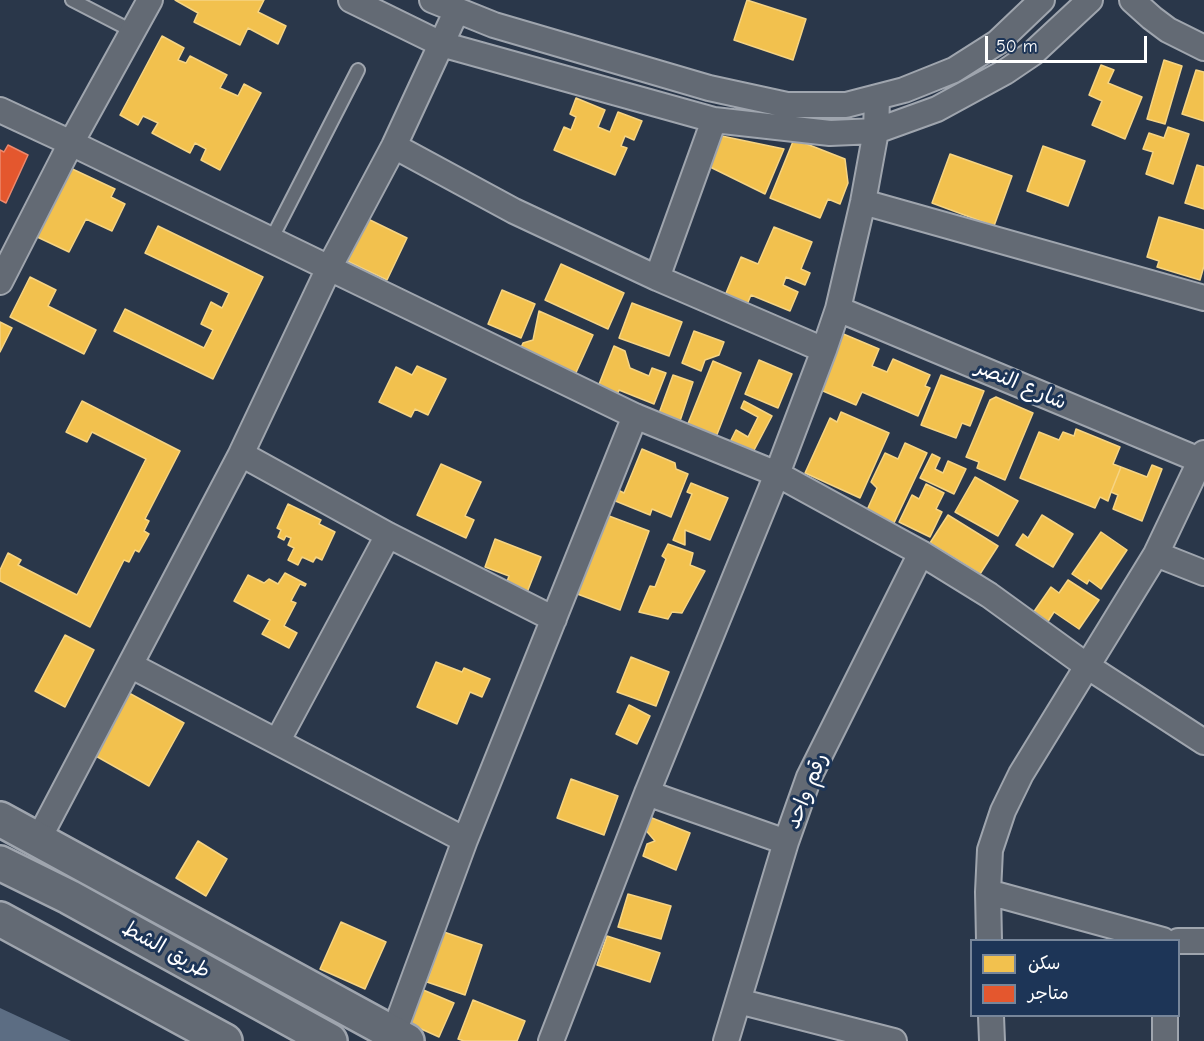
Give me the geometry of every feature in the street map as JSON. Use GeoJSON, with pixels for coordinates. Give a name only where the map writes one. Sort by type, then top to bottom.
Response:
{"type":"FeatureCollection","features":[{"type":"Feature","properties":{"kind":"main road"},"geometry":{"type":"LineString","coordinates":[[0,819],[400,1038]]}},
{"type":"Feature","properties":{"kind":"main road","name":"طريق الشط"},"geometry":{"type":"LineString","coordinates":[[0,863],[69,897],[330,1041]]}},
{"type":"Feature","properties":{"kind":"main road"},"geometry":{"type":"LineString","coordinates":[[0,919],[225,1041]]}},
{"type":"Feature","properties":{"kind":"street"},"geometry":{"type":"LineString","coordinates":[[0,282],[71,143],[150,0]]}},
{"type":"Feature","properties":{"kind":"street"},"geometry":{"type":"LineString","coordinates":[[351,0],[441,44],[714,120],[830,133],[876,130],[937,109],[1005,72],[1033,53],[1090,0]]}},
{"type":"Feature","properties":{"kind":"street"},"geometry":{"type":"LineString","coordinates":[[432,0],[494,25],[709,88],[788,105],[846,105],[878,99],[929,81],[978,56],[1018,26],[1042,0]]}},
{"type":"Feature","properties":{"kind":"street"},"geometry":{"type":"LineString","coordinates":[[1132,0],[1168,30],[1204,48]]}},
{"type":"Feature","properties":{"kind":"street"},"geometry":{"type":"LineString","coordinates":[[38,840],[241,454],[329,268],[394,146],[457,10]]}},
{"type":"Feature","properties":{"kind":"street"},"geometry":{"type":"LineString","coordinates":[[551,1041],[647,793],[777,474],[824,350],[838,309],[863,202],[876,130],[878,99]]}},
{"type":"Feature","properties":{"kind":"street"},"geometry":{"type":"LineString","coordinates":[[0,110],[635,416],[777,474],[921,553],[989,595],[1087,666],[1204,742]]}},
{"type":"Feature","properties":{"kind":"street"},"geometry":{"type":"LineString","coordinates":[[657,278],[714,120]]}},
{"type":"Feature","properties":{"kind":"street"},"geometry":{"type":"LineString","coordinates":[[394,146],[514,212],[657,278],[824,350]]}},
{"type":"Feature","properties":{"kind":"street"},"geometry":{"type":"LineString","coordinates":[[863,202],[1204,298]]}},
{"type":"Feature","properties":{"kind":"street","name":"شارع النصر"},"geometry":{"type":"LineString","coordinates":[[838,309],[1203,458]]}},
{"type":"Feature","properties":{"kind":"street"},"geometry":{"type":"LineString","coordinates":[[400,1038],[465,840],[635,416]]}},
{"type":"Feature","properties":{"kind":"street"},"geometry":{"type":"LineString","coordinates":[[241,454],[388,535],[554,619]]}},
{"type":"Feature","properties":{"kind":"street"},"geometry":{"type":"LineString","coordinates":[[989,939],[990,850],[1003,811],[1021,774],[1156,554],[1203,458]]}},
{"type":"Feature","properties":{"kind":"street"},"geometry":{"type":"LineString","coordinates":[[277,742],[388,535]]}},
{"type":"Feature","properties":{"kind":"street","name":"رقم واحد"},"geometry":{"type":"LineString","coordinates":[[726,1041],[786,842],[809,777],[921,553]]}},
{"type":"Feature","properties":{"kind":"street"},"geometry":{"type":"LineString","coordinates":[[1156,554],[1204,573]]}},
{"type":"Feature","properties":{"kind":"street"},"geometry":{"type":"LineString","coordinates":[[130,666],[465,840]]}},
{"type":"Feature","properties":{"kind":"street"},"geometry":{"type":"LineString","coordinates":[[647,793],[786,842]]}},
{"type":"Feature","properties":{"kind":"street"},"geometry":{"type":"LineString","coordinates":[[988,892],[1159,939]]}},
{"type":"Feature","properties":{"kind":"street"},"geometry":{"type":"LineString","coordinates":[[1180,941],[1204,941]]}},
{"type":"Feature","properties":{"kind":"street"},"geometry":{"type":"LineString","coordinates":[[738,1001],[894,1041]]}},
{"type":"Feature","properties":{"kind":"street"},"geometry":{"type":"LineString","coordinates":[[991,1017],[992,1041]]}},
{"type":"Feature","properties":{"kind":"street"},"geometry":{"type":"LineString","coordinates":[[1165,1017],[1165,1041]]}},
{"type":"Feature","properties":{"kind":"lane"},"geometry":{"type":"LineString","coordinates":[[72,0],[134,32]]}},
{"type":"Feature","properties":{"kind":"lane"},"geometry":{"type":"LineString","coordinates":[[271,240],[358,70]]}},
{"type":"Feature","properties":{"kind":"water"},"geometry":{"type":"Polygon","coordinates":[[[0,1008],[71,1041],[0,1041],[0,1008]]]}},
{"type":"Feature","properties":{"kind":"building: سكن"},"geometry":{"type":"Polygon","coordinates":[[[175,0],[264,0],[258,12],[286,26],[278,44],[248,28],[240,45],[194,22],[198,13],[175,0]]]}},
{"type":"Feature","properties":{"kind":"building: سكن"},"geometry":{"type":"Polygon","coordinates":[[[747,0],[806,19],[793,60],[734,40],[747,0]]]}},
{"type":"Feature","properties":{"kind":"building: سكن"},"geometry":{"type":"Polygon","coordinates":[[[162,36],[184,48],[178,60],[186,63],[190,56],[227,75],[220,88],[238,96],[244,84],[261,93],[220,170],[201,160],[206,149],[195,143],[190,153],[152,133],[158,123],[143,116],[138,125],[120,115],[162,36]]]}},
{"type":"Feature","properties":{"kind":"building: سكن"},"geometry":{"type":"Polygon","coordinates":[[[1164,60],[1182,66],[1165,124],[1147,119],[1164,60]]]}},
{"type":"Feature","properties":{"kind":"building: سكن"},"geometry":{"type":"Polygon","coordinates":[[[1101,65],[1114,70],[1108,83],[1142,97],[1125,139],[1092,125],[1102,101],[1089,95],[1101,65]]]}},
{"type":"Feature","properties":{"kind":"building: سكن"},"geometry":{"type":"Polygon","coordinates":[[[1196,70],[1204,72],[1204,121],[1182,114],[1196,70]]]}},
{"type":"Feature","properties":{"kind":"building: سكن"},"geometry":{"type":"Polygon","coordinates":[[[576,98],[605,110],[598,127],[610,132],[618,112],[642,121],[634,140],[625,136],[621,146],[627,148],[615,175],[554,150],[564,127],[571,130],[576,117],[570,114],[576,98]]]}},
{"type":"Feature","properties":{"kind":"building: سكن"},"geometry":{"type":"Polygon","coordinates":[[[1168,127],[1189,134],[1173,184],[1146,174],[1153,152],[1143,149],[1149,133],[1164,138],[1168,127]]]}},
{"type":"Feature","properties":{"kind":"building: سكن"},"geometry":{"type":"Polygon","coordinates":[[[717,135],[784,149],[765,194],[706,165],[717,135]]]}},
{"type":"Feature","properties":{"kind":"building: سكن"},"geometry":{"type":"Polygon","coordinates":[[[794,139],[845,159],[848,183],[840,204],[828,199],[820,218],[770,198],[794,139]]]}},
{"type":"Feature","properties":{"kind":"building: سكن"},"geometry":{"type":"Polygon","coordinates":[[[1043,146],[1085,161],[1068,206],[1027,191],[1043,146]]]}},
{"type":"Feature","properties":{"kind":"building: سكن"},"geometry":{"type":"Polygon","coordinates":[[[950,154],[1012,176],[994,226],[932,203],[950,154]]]}},
{"type":"Feature","properties":{"kind":"building: سكن"},"geometry":{"type":"Polygon","coordinates":[[[1197,165],[1204,167],[1204,209],[1185,203],[1197,165]]]}},
{"type":"Feature","properties":{"kind":"building: سكن"},"geometry":{"type":"Polygon","coordinates":[[[66,166],[115,189],[111,197],[125,204],[112,231],[86,219],[69,252],[33,235],[66,166]]]}},
{"type":"Feature","properties":{"kind":"building: سكن"},"geometry":{"type":"Polygon","coordinates":[[[1159,217],[1204,230],[1204,266],[1200,280],[1157,267],[1159,261],[1147,257],[1159,217]]]}},
{"type":"Feature","properties":{"kind":"building: سكن"},"geometry":{"type":"Polygon","coordinates":[[[368,219],[407,238],[387,280],[347,261],[368,219]]]}},
{"type":"Feature","properties":{"kind":"building: سكن"},"geometry":{"type":"Polygon","coordinates":[[[158,226],[263,277],[213,379],[114,331],[125,309],[204,348],[213,330],[201,324],[211,302],[222,308],[229,293],[145,253],[158,226]]]}},
{"type":"Feature","properties":{"kind":"building: سكن"},"geometry":{"type":"Polygon","coordinates":[[[774,227],[812,242],[801,269],[810,273],[805,285],[786,277],[783,285],[798,292],[790,311],[751,295],[746,307],[724,298],[741,257],[758,264],[774,227]]]}},
{"type":"Feature","properties":{"kind":"building: سكن"},"geometry":{"type":"Polygon","coordinates":[[[561,264],[624,293],[608,329],[545,300],[561,264]]]}},
{"type":"Feature","properties":{"kind":"building: سكن"},"geometry":{"type":"Polygon","coordinates":[[[30,277],[56,290],[48,306],[96,330],[84,354],[10,317],[30,277]]]}},
{"type":"Feature","properties":{"kind":"building: سكن"},"geometry":{"type":"Polygon","coordinates":[[[502,290],[535,304],[521,338],[488,324],[502,290]]]}},
{"type":"Feature","properties":{"kind":"building: سكن"},"geometry":{"type":"Polygon","coordinates":[[[632,303],[682,322],[669,356],[619,338],[632,303]]]}},
{"type":"Feature","properties":{"kind":"building: سكن"},"geometry":{"type":"Polygon","coordinates":[[[539,311],[593,335],[574,377],[519,352],[523,343],[533,340],[539,311]]]}},
{"type":"Feature","properties":{"kind":"building: سكن"},"geometry":{"type":"Polygon","coordinates":[[[0,322],[12,328],[0,352],[0,322]]]}},
{"type":"Feature","properties":{"kind":"building: سكن"},"geometry":{"type":"Polygon","coordinates":[[[694,331],[724,342],[719,355],[705,360],[701,371],[682,363],[694,331]]]}},
{"type":"Feature","properties":{"kind":"building: سكن"},"geometry":{"type":"Polygon","coordinates":[[[841,333],[879,349],[872,366],[887,372],[893,359],[930,375],[925,386],[930,388],[918,416],[862,392],[856,405],[816,388],[841,333]]]}},
{"type":"Feature","properties":{"kind":"building: سكن"},"geometry":{"type":"Polygon","coordinates":[[[614,346],[625,351],[630,368],[649,376],[652,368],[666,373],[654,404],[619,390],[615,400],[596,392],[614,346]]]}},
{"type":"Feature","properties":{"kind":"building: سكن"},"geometry":{"type":"Polygon","coordinates":[[[759,360],[792,374],[778,408],[745,394],[759,360]]]}},
{"type":"Feature","properties":{"kind":"building: سكن"},"geometry":{"type":"Polygon","coordinates":[[[713,361],[741,373],[716,437],[687,426],[713,361]]]}},
{"type":"Feature","properties":{"kind":"building: سكن"},"geometry":{"type":"Polygon","coordinates":[[[417,366],[446,379],[428,415],[415,409],[411,417],[379,402],[396,367],[412,375],[417,366]]]}},
{"type":"Feature","properties":{"kind":"building: سكن"},"geometry":{"type":"Polygon","coordinates":[[[673,375],[693,382],[679,424],[658,416],[673,375]]]}},
{"type":"Feature","properties":{"kind":"building: سكن"},"geometry":{"type":"Polygon","coordinates":[[[941,375],[984,391],[970,426],[962,423],[956,438],[921,425],[941,375]]]}},
{"type":"Feature","properties":{"kind":"building: سكن"},"geometry":{"type":"Polygon","coordinates":[[[996,397],[1033,413],[1005,480],[977,468],[979,462],[966,457],[990,400],[996,397]]]}},
{"type":"Feature","properties":{"kind":"building: سكن"},"geometry":{"type":"Polygon","coordinates":[[[82,401],[180,451],[145,519],[149,521],[144,531],[149,534],[139,552],[135,550],[129,562],[124,560],[90,627],[0,581],[0,570],[8,553],[21,560],[18,565],[77,595],[146,459],[92,432],[87,442],[66,432],[82,401]]]}},
{"type":"Feature","properties":{"kind":"building: سكن"},"geometry":{"type":"Polygon","coordinates":[[[744,401],[772,416],[751,456],[729,444],[736,430],[748,437],[758,417],[741,408],[744,401]]]}},
{"type":"Feature","properties":{"kind":"building: سكن"},"geometry":{"type":"Polygon","coordinates":[[[841,412],[889,433],[860,498],[805,473],[830,418],[837,422],[841,412]]]}},
{"type":"Feature","properties":{"kind":"building: سكن"},"geometry":{"type":"Polygon","coordinates":[[[1076,429],[1120,447],[1113,464],[1121,467],[1108,501],[1100,497],[1095,508],[1020,478],[1039,432],[1059,440],[1063,432],[1074,436],[1076,429]]]}},
{"type":"Feature","properties":{"kind":"building: سكن"},"geometry":{"type":"Polygon","coordinates":[[[905,443],[927,453],[894,523],[867,510],[877,488],[871,482],[885,453],[898,459],[905,443]]]}},
{"type":"Feature","properties":{"kind":"building: سكن"},"geometry":{"type":"Polygon","coordinates":[[[642,449],[675,463],[676,469],[688,474],[671,517],[652,509],[650,515],[613,500],[618,490],[624,493],[642,449]]]}},
{"type":"Feature","properties":{"kind":"building: سكن"},"geometry":{"type":"Polygon","coordinates":[[[932,454],[940,458],[935,469],[943,473],[948,461],[966,469],[954,494],[920,478],[932,454]]]}},
{"type":"Feature","properties":{"kind":"building: سكن"},"geometry":{"type":"Polygon","coordinates":[[[441,464],[481,482],[465,516],[474,520],[466,538],[417,515],[441,464]]]}},
{"type":"Feature","properties":{"kind":"building: سكن"},"geometry":{"type":"Polygon","coordinates":[[[1152,465],[1162,469],[1142,521],[1113,509],[1118,495],[1111,492],[1121,467],[1147,477],[1152,465]]]}},
{"type":"Feature","properties":{"kind":"building: سكن"},"geometry":{"type":"Polygon","coordinates":[[[975,477],[1018,501],[998,536],[955,512],[975,477]]]}},
{"type":"Feature","properties":{"kind":"building: سكن"},"geometry":{"type":"Polygon","coordinates":[[[691,483],[728,498],[710,540],[685,530],[685,545],[673,540],[692,494],[687,492],[691,483]]]}},
{"type":"Feature","properties":{"kind":"building: سكن"},"geometry":{"type":"Polygon","coordinates":[[[926,484],[944,493],[936,509],[942,512],[930,537],[899,522],[912,495],[919,499],[926,484]]]}},
{"type":"Feature","properties":{"kind":"building: سكن"},"geometry":{"type":"Polygon","coordinates":[[[288,504],[321,520],[319,524],[335,532],[322,560],[316,557],[313,562],[302,557],[298,565],[288,560],[294,548],[288,545],[291,538],[286,536],[284,540],[278,537],[281,530],[277,528],[288,504]]]}},
{"type":"Feature","properties":{"kind":"building: سكن"},"geometry":{"type":"Polygon","coordinates":[[[601,513],[649,531],[620,610],[572,592],[601,513]]]}},
{"type":"Feature","properties":{"kind":"building: سكن"},"geometry":{"type":"Polygon","coordinates":[[[948,515],[998,546],[980,574],[930,543],[948,515]]]}},
{"type":"Feature","properties":{"kind":"building: سكن"},"geometry":{"type":"Polygon","coordinates":[[[1042,515],[1073,534],[1053,567],[1016,545],[1023,534],[1028,538],[1042,515]]]}},
{"type":"Feature","properties":{"kind":"building: سكن"},"geometry":{"type":"Polygon","coordinates":[[[1101,532],[1127,550],[1101,589],[1089,580],[1087,584],[1072,574],[1101,532]]]}},
{"type":"Feature","properties":{"kind":"building: سكن"},"geometry":{"type":"Polygon","coordinates":[[[495,539],[541,557],[526,595],[505,587],[509,576],[485,567],[495,539]]]}},
{"type":"Feature","properties":{"kind":"building: سكن"},"geometry":{"type":"Polygon","coordinates":[[[668,544],[693,553],[690,565],[705,571],[682,613],[672,612],[668,619],[639,612],[650,586],[655,587],[666,559],[662,556],[668,544]]]}},
{"type":"Feature","properties":{"kind":"building: سكن"},"geometry":{"type":"Polygon","coordinates":[[[285,573],[306,584],[305,586],[300,584],[291,601],[296,603],[284,626],[297,633],[289,648],[262,634],[270,620],[234,601],[248,575],[264,583],[269,579],[278,584],[285,573]]]}},
{"type":"Feature","properties":{"kind":"building: سكن"},"geometry":{"type":"Polygon","coordinates":[[[1068,580],[1099,600],[1079,629],[1054,612],[1047,623],[1033,613],[1051,587],[1059,593],[1068,580]]]}},
{"type":"Feature","properties":{"kind":"building: سكن"},"geometry":{"type":"Polygon","coordinates":[[[65,635],[94,650],[65,707],[35,691],[65,635]]]}},
{"type":"Feature","properties":{"kind":"building: سكن"},"geometry":{"type":"Polygon","coordinates":[[[631,657],[669,672],[656,706],[617,692],[631,657]]]}},
{"type":"Feature","properties":{"kind":"building: سكن"},"geometry":{"type":"Polygon","coordinates":[[[436,662],[462,672],[464,668],[490,679],[482,697],[470,692],[457,724],[417,707],[436,662]]]}},
{"type":"Feature","properties":{"kind":"building: سكن"},"geometry":{"type":"Polygon","coordinates":[[[129,693],[184,723],[149,786],[94,755],[129,693]]]}},
{"type":"Feature","properties":{"kind":"building: سكن"},"geometry":{"type":"Polygon","coordinates":[[[629,705],[650,716],[637,744],[616,734],[629,705]]]}},
{"type":"Feature","properties":{"kind":"building: سكن"},"geometry":{"type":"Polygon","coordinates":[[[571,779],[618,796],[604,835],[557,818],[571,779]]]}},
{"type":"Feature","properties":{"kind":"building: سكن"},"geometry":{"type":"Polygon","coordinates":[[[647,816],[690,833],[676,870],[643,856],[647,844],[655,841],[643,827],[647,816]]]}},
{"type":"Feature","properties":{"kind":"building: سكن"},"geometry":{"type":"Polygon","coordinates":[[[198,841],[227,859],[206,896],[176,878],[198,841]]]}},
{"type":"Feature","properties":{"kind":"building: سكن"},"geometry":{"type":"Polygon","coordinates":[[[628,894],[671,906],[661,939],[618,927],[628,894]]]}},
{"type":"Feature","properties":{"kind":"building: سكن"},"geometry":{"type":"Polygon","coordinates":[[[341,922],[386,942],[365,989],[320,969],[341,922]]]}},
{"type":"Feature","properties":{"kind":"building: سكن"},"geometry":{"type":"Polygon","coordinates":[[[444,932],[482,945],[465,995],[427,982],[444,932]]]}},
{"type":"Feature","properties":{"kind":"building: سكن"},"geometry":{"type":"Polygon","coordinates":[[[607,936],[660,953],[650,982],[597,965],[607,936]]]}},
{"type":"Feature","properties":{"kind":"building: سكن"},"geometry":{"type":"Polygon","coordinates":[[[414,986],[454,1003],[439,1037],[408,1023],[414,986]]]}},
{"type":"Feature","properties":{"kind":"building: سكن"},"geometry":{"type":"Polygon","coordinates":[[[473,1000],[525,1021],[517,1041],[458,1039],[473,1000]]]}},
{"type":"Feature","properties":{"kind":"building: متاجر"},"geometry":{"type":"Polygon","coordinates":[[[8,145],[28,155],[6,203],[0,200],[0,150],[4,152],[8,145]]]}}]}
